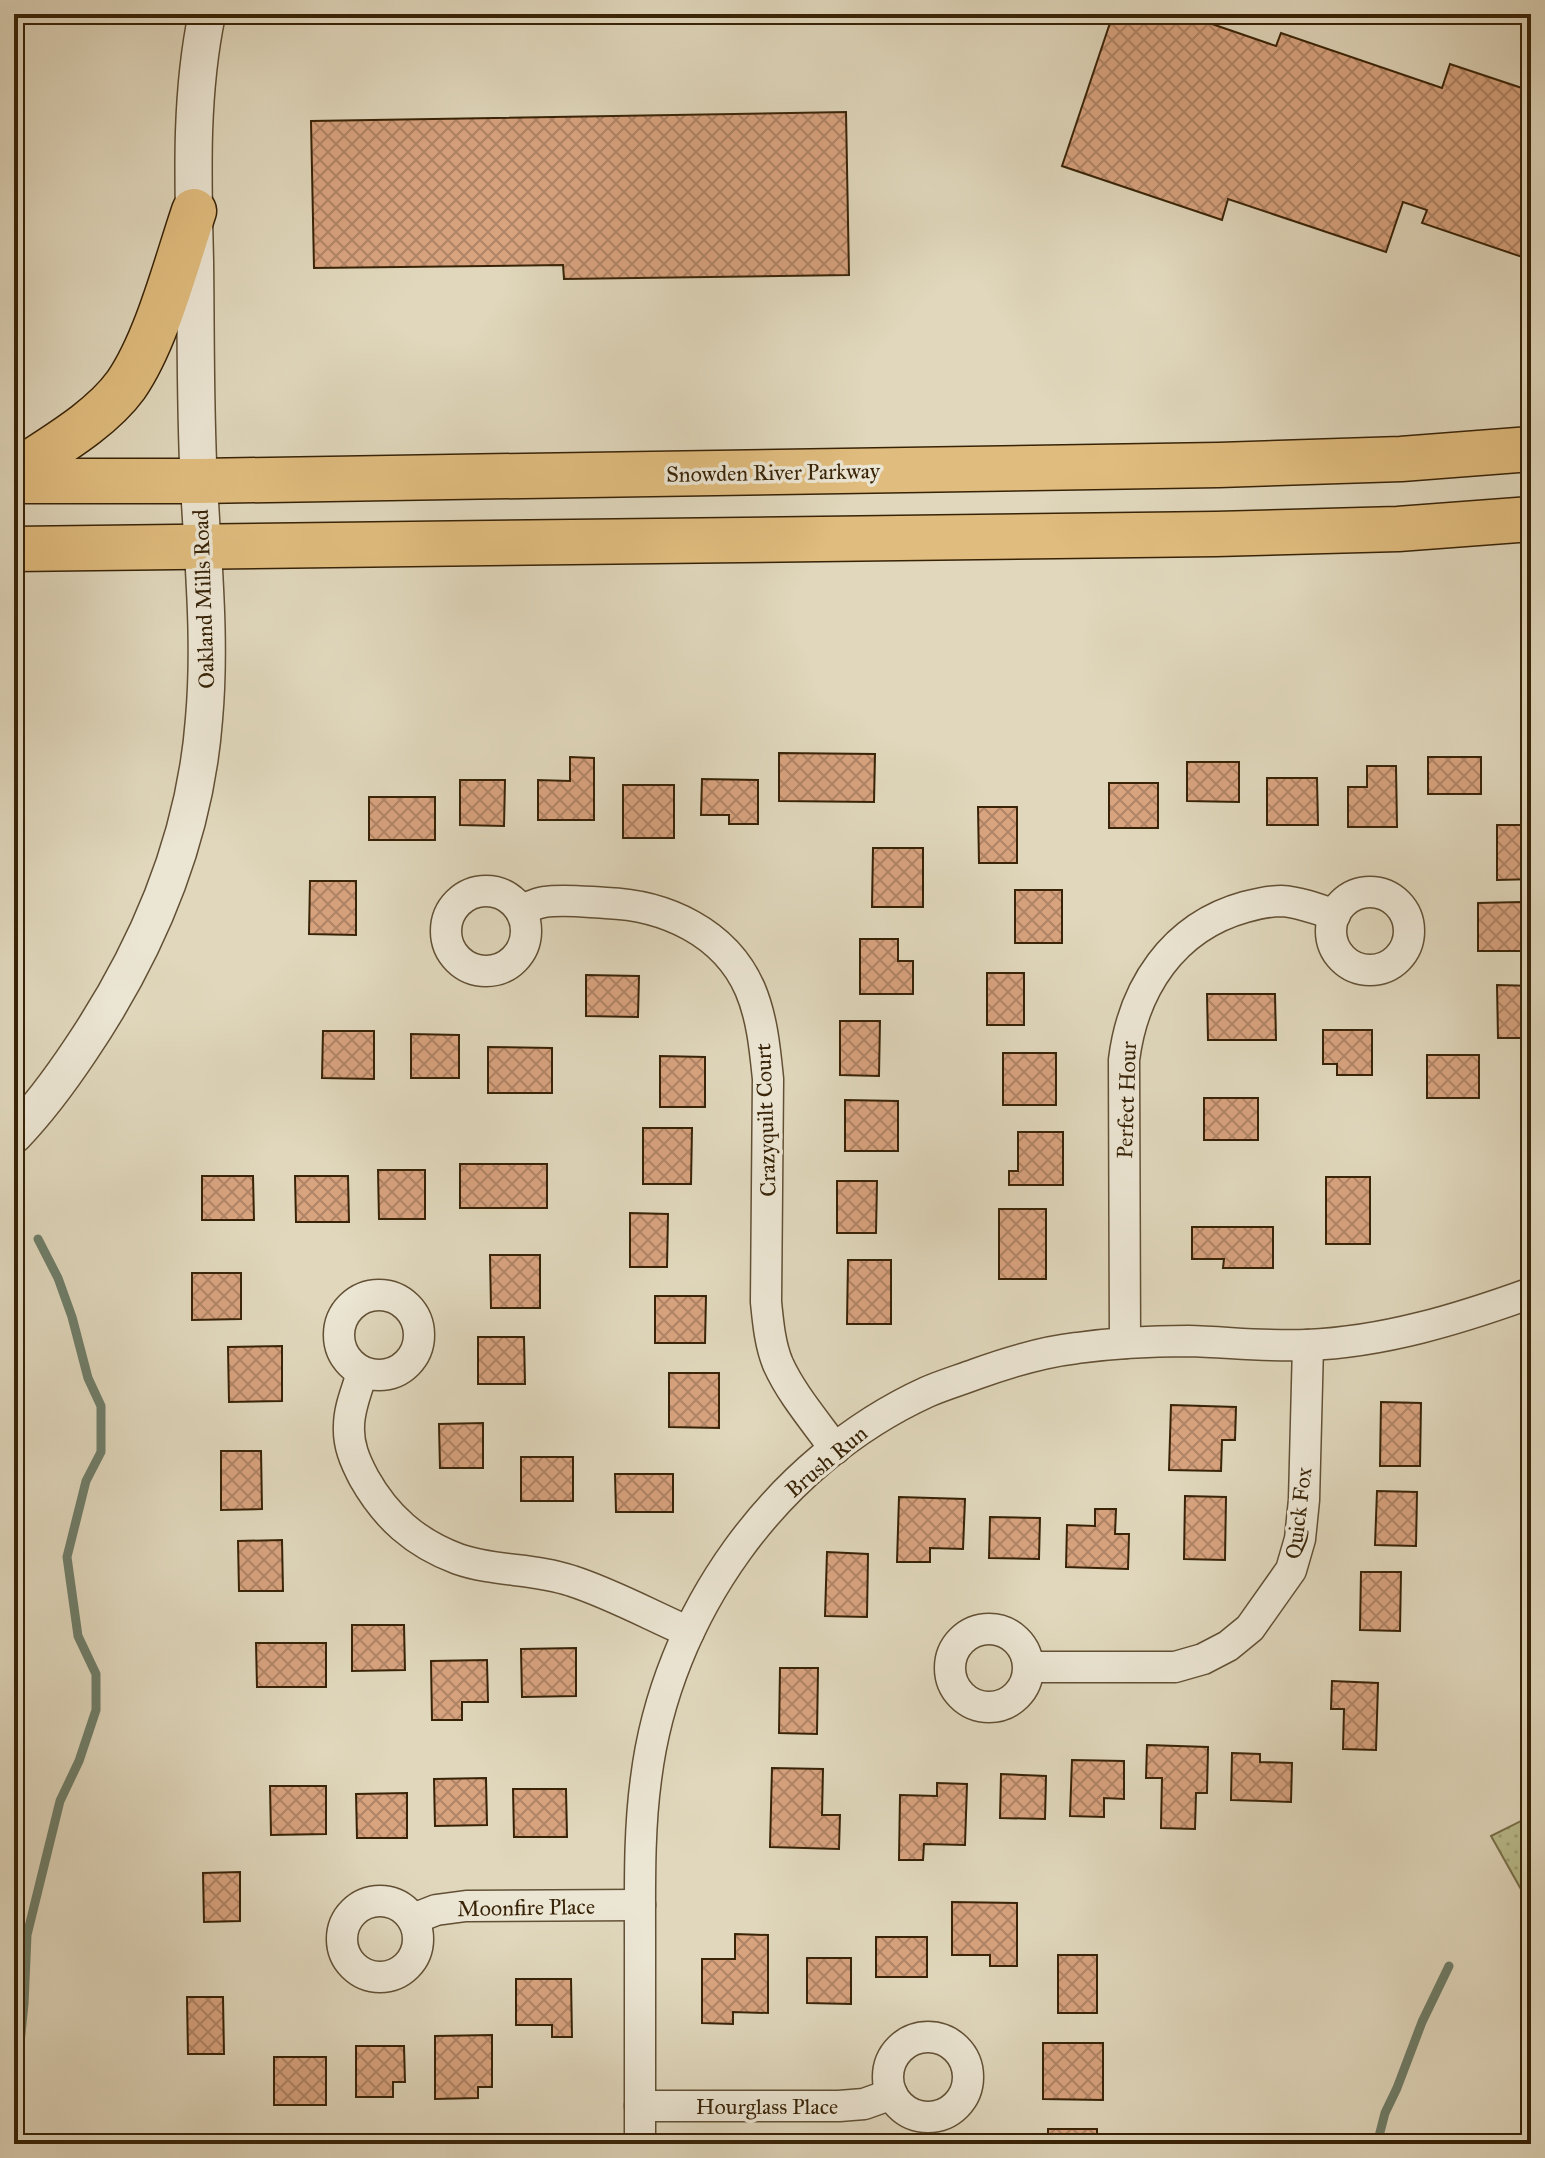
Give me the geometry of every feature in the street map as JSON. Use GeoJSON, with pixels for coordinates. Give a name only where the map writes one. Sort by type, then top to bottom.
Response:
{"type":"FeatureCollection","features":[{"type":"Feature","properties":{"kind":"main road"},"geometry":{"type":"LineString","coordinates":[[14,473],[76,431],[125,387],[155,326],[194,211]]}},
{"type":"Feature","properties":{"kind":"main road","name":"Snowden River Parkway"},"geometry":{"type":"LineString","coordinates":[[14,481],[199,481],[1219,465],[1401,459],[1531,449]]}},
{"type":"Feature","properties":{"kind":"main road"},"geometry":{"type":"LineString","coordinates":[[14,549],[1216,534],[1398,529],[1531,519]]}},
{"type":"Feature","properties":{"kind":"street","name":"Oakland Mills Road"},"geometry":{"type":"LineString","coordinates":[[14,1135],[67,1071],[109,1008],[143,943],[175,866],[193,796],[204,722],[208,657],[199,481],[193,120],[199,49],[207,14]]}},
{"type":"Feature","properties":{"kind":"street","name":"Perfect Hour"},"geometry":{"type":"LineString","coordinates":[[1125,1343],[1124,1060],[1127,1034],[1137,1005],[1162,961],[1181,940],[1201,925],[1227,912],[1281,901],[1335,915]]}},
{"type":"Feature","properties":{"kind":"street","name":"Crazyquilt Court"},"geometry":{"type":"LineString","coordinates":[[521,910],[544,902],[570,902],[624,904],[657,911],[682,919],[704,933],[739,969],[759,1017],[768,1079],[766,1302],[769,1332],[777,1363],[835,1449]]}},
{"type":"Feature","properties":{"kind":"street","name":"Brush Run"},"geometry":{"type":"LineString","coordinates":[[640,2144],[640,1905],[646,1778],[665,1692],[689,1632],[712,1587],[737,1548],[763,1516],[835,1449],[882,1417],[939,1387],[1019,1359],[1075,1348],[1125,1343],[1183,1341],[1308,1345],[1391,1335],[1457,1319],[1531,1293]]}},
{"type":"Feature","properties":{"kind":"street","name":"Quick Fox"},"geometry":{"type":"LineString","coordinates":[[1029,1667],[1175,1667],[1203,1659],[1228,1646],[1250,1628],[1291,1570],[1300,1539],[1308,1345]]}},
{"type":"Feature","properties":{"kind":"street"},"geometry":{"type":"LineString","coordinates":[[362,1373],[351,1407],[350,1448],[375,1498],[397,1524],[426,1544],[458,1559],[492,1568],[537,1572],[570,1580],[689,1632]]}},
{"type":"Feature","properties":{"kind":"street","name":"Moonfire Place"},"geometry":{"type":"LineString","coordinates":[[413,1919],[436,1910],[466,1906],[640,1905]]}},
{"type":"Feature","properties":{"kind":"street","name":"Hourglass Place"},"geometry":{"type":"LineString","coordinates":[[640,2106],[839,2106],[864,2104],[892,2094]]}},
{"type":"Feature","properties":{"kind":"green space"},"geometry":{"type":"Polygon","coordinates":[[[1523,1680],[1531,1680],[1531,1719],[1523,1719],[1523,1680]]]}},
{"type":"Feature","properties":{"kind":"green space"},"geometry":{"type":"Polygon","coordinates":[[[1531,1816],[1531,1907],[1491,1836],[1531,1816]]]}},
{"type":"Feature","properties":{"kind":"building"},"geometry":{"type":"Polygon","coordinates":[[[1113,14],[1183,14],[1276,46],[1281,33],[1442,88],[1450,64],[1531,91],[1531,260],[1422,223],[1427,210],[1403,202],[1386,252],[1228,199],[1222,220],[1062,166],[1113,14]]]}},
{"type":"Feature","properties":{"kind":"building"},"geometry":{"type":"Polygon","coordinates":[[[846,112],[849,275],[564,279],[563,265],[314,268],[311,121],[846,112]]]}},
{"type":"Feature","properties":{"kind":"building"},"geometry":{"type":"Polygon","coordinates":[[[779,753],[875,754],[874,802],[779,801],[779,753]]]}},
{"type":"Feature","properties":{"kind":"building"},"geometry":{"type":"Polygon","coordinates":[[[570,757],[594,758],[594,820],[538,820],[538,780],[570,781],[570,757]]]}},
{"type":"Feature","properties":{"kind":"building"},"geometry":{"type":"Polygon","coordinates":[[[1428,757],[1481,757],[1481,794],[1428,794],[1428,757]]]}},
{"type":"Feature","properties":{"kind":"building"},"geometry":{"type":"Polygon","coordinates":[[[1187,762],[1239,762],[1239,802],[1187,801],[1187,762]]]}},
{"type":"Feature","properties":{"kind":"building"},"geometry":{"type":"Polygon","coordinates":[[[1367,766],[1396,766],[1397,827],[1348,827],[1348,787],[1367,787],[1367,766]]]}},
{"type":"Feature","properties":{"kind":"building"},"geometry":{"type":"Polygon","coordinates":[[[1267,778],[1317,778],[1318,825],[1267,825],[1267,778]]]}},
{"type":"Feature","properties":{"kind":"building"},"geometry":{"type":"Polygon","coordinates":[[[702,779],[758,780],[758,824],[729,824],[729,815],[701,815],[702,779]]]}},
{"type":"Feature","properties":{"kind":"building"},"geometry":{"type":"Polygon","coordinates":[[[460,780],[505,780],[504,826],[460,825],[460,780]]]}},
{"type":"Feature","properties":{"kind":"building"},"geometry":{"type":"Polygon","coordinates":[[[1109,783],[1158,783],[1158,828],[1109,828],[1109,783]]]}},
{"type":"Feature","properties":{"kind":"building"},"geometry":{"type":"Polygon","coordinates":[[[623,785],[674,785],[674,838],[623,838],[623,785]]]}},
{"type":"Feature","properties":{"kind":"building"},"geometry":{"type":"Polygon","coordinates":[[[369,797],[435,797],[435,840],[369,840],[369,797]]]}},
{"type":"Feature","properties":{"kind":"building"},"geometry":{"type":"Polygon","coordinates":[[[978,807],[1017,807],[1017,863],[979,863],[978,807]]]}},
{"type":"Feature","properties":{"kind":"building"},"geometry":{"type":"Polygon","coordinates":[[[1497,825],[1531,825],[1531,879],[1497,880],[1497,825]]]}},
{"type":"Feature","properties":{"kind":"building"},"geometry":{"type":"Polygon","coordinates":[[[873,848],[923,848],[923,907],[872,907],[873,848]]]}},
{"type":"Feature","properties":{"kind":"building"},"geometry":{"type":"Polygon","coordinates":[[[310,881],[356,881],[356,935],[309,934],[310,881]]]}},
{"type":"Feature","properties":{"kind":"building"},"geometry":{"type":"Polygon","coordinates":[[[1015,890],[1062,890],[1062,943],[1015,943],[1015,890]]]}},
{"type":"Feature","properties":{"kind":"building"},"geometry":{"type":"Polygon","coordinates":[[[1521,902],[1521,951],[1478,951],[1478,903],[1521,902]]]}},
{"type":"Feature","properties":{"kind":"building"},"geometry":{"type":"Polygon","coordinates":[[[860,939],[898,939],[898,961],[913,961],[913,994],[860,994],[860,939]]]}},
{"type":"Feature","properties":{"kind":"building"},"geometry":{"type":"Polygon","coordinates":[[[987,973],[1024,973],[1024,1025],[987,1025],[987,973]]]}},
{"type":"Feature","properties":{"kind":"building"},"geometry":{"type":"Polygon","coordinates":[[[586,975],[639,976],[638,1017],[586,1016],[586,975]]]}},
{"type":"Feature","properties":{"kind":"building"},"geometry":{"type":"Polygon","coordinates":[[[1497,985],[1531,986],[1531,1038],[1498,1038],[1497,985]]]}},
{"type":"Feature","properties":{"kind":"building"},"geometry":{"type":"Polygon","coordinates":[[[1207,994],[1275,994],[1276,1040],[1208,1040],[1207,994]]]}},
{"type":"Feature","properties":{"kind":"building"},"geometry":{"type":"Polygon","coordinates":[[[840,1021],[880,1021],[879,1076],[840,1075],[840,1021]]]}},
{"type":"Feature","properties":{"kind":"building"},"geometry":{"type":"Polygon","coordinates":[[[1323,1030],[1372,1030],[1372,1075],[1337,1075],[1337,1064],[1323,1064],[1323,1030]]]}},
{"type":"Feature","properties":{"kind":"building"},"geometry":{"type":"Polygon","coordinates":[[[323,1031],[374,1031],[374,1079],[322,1078],[323,1031]]]}},
{"type":"Feature","properties":{"kind":"building"},"geometry":{"type":"Polygon","coordinates":[[[411,1034],[459,1035],[459,1078],[411,1078],[411,1034]]]}},
{"type":"Feature","properties":{"kind":"building"},"geometry":{"type":"Polygon","coordinates":[[[488,1047],[552,1048],[552,1093],[488,1093],[488,1047]]]}},
{"type":"Feature","properties":{"kind":"building"},"geometry":{"type":"Polygon","coordinates":[[[1003,1053],[1056,1053],[1056,1105],[1003,1105],[1003,1053]]]}},
{"type":"Feature","properties":{"kind":"building"},"geometry":{"type":"Polygon","coordinates":[[[1427,1055],[1479,1055],[1479,1098],[1427,1098],[1427,1055]]]}},
{"type":"Feature","properties":{"kind":"building"},"geometry":{"type":"Polygon","coordinates":[[[660,1056],[705,1057],[705,1107],[660,1107],[660,1056]]]}},
{"type":"Feature","properties":{"kind":"building"},"geometry":{"type":"Polygon","coordinates":[[[1204,1098],[1258,1098],[1258,1140],[1204,1140],[1204,1098]]]}},
{"type":"Feature","properties":{"kind":"building"},"geometry":{"type":"Polygon","coordinates":[[[845,1100],[898,1101],[898,1151],[845,1151],[845,1100]]]}},
{"type":"Feature","properties":{"kind":"building"},"geometry":{"type":"Polygon","coordinates":[[[643,1128],[692,1128],[691,1184],[643,1184],[643,1128]]]}},
{"type":"Feature","properties":{"kind":"building"},"geometry":{"type":"Polygon","coordinates":[[[1018,1132],[1063,1132],[1063,1185],[1009,1185],[1009,1171],[1018,1171],[1018,1132]]]}},
{"type":"Feature","properties":{"kind":"building"},"geometry":{"type":"Polygon","coordinates":[[[460,1164],[547,1164],[547,1208],[460,1208],[460,1164]]]}},
{"type":"Feature","properties":{"kind":"building"},"geometry":{"type":"Polygon","coordinates":[[[378,1170],[425,1170],[425,1219],[379,1219],[378,1170]]]}},
{"type":"Feature","properties":{"kind":"building"},"geometry":{"type":"Polygon","coordinates":[[[202,1176],[253,1176],[254,1220],[202,1220],[202,1176]]]}},
{"type":"Feature","properties":{"kind":"building"},"geometry":{"type":"Polygon","coordinates":[[[295,1176],[348,1176],[349,1222],[296,1222],[295,1176]]]}},
{"type":"Feature","properties":{"kind":"building"},"geometry":{"type":"Polygon","coordinates":[[[1326,1177],[1370,1177],[1370,1244],[1326,1244],[1326,1177]]]}},
{"type":"Feature","properties":{"kind":"building"},"geometry":{"type":"Polygon","coordinates":[[[837,1181],[877,1181],[876,1233],[837,1233],[837,1181]]]}},
{"type":"Feature","properties":{"kind":"building"},"geometry":{"type":"Polygon","coordinates":[[[999,1209],[1046,1209],[1046,1279],[999,1279],[999,1209]]]}},
{"type":"Feature","properties":{"kind":"building"},"geometry":{"type":"Polygon","coordinates":[[[630,1213],[668,1214],[667,1267],[630,1267],[630,1213]]]}},
{"type":"Feature","properties":{"kind":"building"},"geometry":{"type":"Polygon","coordinates":[[[1192,1227],[1273,1227],[1273,1268],[1223,1268],[1224,1259],[1192,1259],[1192,1227]]]}},
{"type":"Feature","properties":{"kind":"building"},"geometry":{"type":"Polygon","coordinates":[[[490,1255],[540,1255],[540,1308],[491,1308],[490,1255]]]}},
{"type":"Feature","properties":{"kind":"building"},"geometry":{"type":"Polygon","coordinates":[[[848,1260],[891,1260],[891,1324],[847,1324],[848,1260]]]}},
{"type":"Feature","properties":{"kind":"building"},"geometry":{"type":"Polygon","coordinates":[[[192,1273],[241,1273],[241,1319],[192,1320],[192,1273]]]}},
{"type":"Feature","properties":{"kind":"building"},"geometry":{"type":"Polygon","coordinates":[[[655,1296],[706,1296],[705,1343],[655,1343],[655,1296]]]}},
{"type":"Feature","properties":{"kind":"building"},"geometry":{"type":"Polygon","coordinates":[[[478,1337],[524,1337],[525,1384],[478,1384],[478,1337]]]}},
{"type":"Feature","properties":{"kind":"building"},"geometry":{"type":"Polygon","coordinates":[[[282,1346],[282,1401],[229,1402],[228,1347],[282,1346]]]}},
{"type":"Feature","properties":{"kind":"building"},"geometry":{"type":"Polygon","coordinates":[[[669,1373],[719,1373],[719,1428],[669,1427],[669,1373]]]}},
{"type":"Feature","properties":{"kind":"building"},"geometry":{"type":"Polygon","coordinates":[[[1381,1402],[1421,1403],[1420,1466],[1380,1466],[1381,1402]]]}},
{"type":"Feature","properties":{"kind":"building"},"geometry":{"type":"Polygon","coordinates":[[[1171,1405],[1236,1407],[1235,1440],[1222,1440],[1221,1471],[1169,1470],[1171,1405]]]}},
{"type":"Feature","properties":{"kind":"building"},"geometry":{"type":"Polygon","coordinates":[[[483,1423],[483,1468],[440,1468],[439,1424],[483,1423]]]}},
{"type":"Feature","properties":{"kind":"building"},"geometry":{"type":"Polygon","coordinates":[[[221,1451],[261,1451],[262,1509],[221,1510],[221,1451]]]}},
{"type":"Feature","properties":{"kind":"building"},"geometry":{"type":"Polygon","coordinates":[[[521,1457],[573,1457],[573,1501],[521,1501],[521,1457]]]}},
{"type":"Feature","properties":{"kind":"building"},"geometry":{"type":"Polygon","coordinates":[[[615,1474],[673,1474],[673,1512],[616,1512],[615,1474]]]}},
{"type":"Feature","properties":{"kind":"building"},"geometry":{"type":"Polygon","coordinates":[[[1377,1491],[1417,1492],[1416,1546],[1375,1545],[1377,1491]]]}},
{"type":"Feature","properties":{"kind":"building"},"geometry":{"type":"Polygon","coordinates":[[[1185,1496],[1226,1497],[1225,1560],[1184,1559],[1185,1496]]]}},
{"type":"Feature","properties":{"kind":"building"},"geometry":{"type":"Polygon","coordinates":[[[899,1497],[965,1499],[963,1549],[930,1548],[930,1562],[897,1562],[899,1497]]]}},
{"type":"Feature","properties":{"kind":"building"},"geometry":{"type":"Polygon","coordinates":[[[1095,1509],[1116,1509],[1115,1534],[1129,1534],[1128,1569],[1066,1567],[1067,1525],[1095,1526],[1095,1509]]]}},
{"type":"Feature","properties":{"kind":"building"},"geometry":{"type":"Polygon","coordinates":[[[990,1517],[1040,1518],[1039,1559],[989,1558],[990,1517]]]}},
{"type":"Feature","properties":{"kind":"building"},"geometry":{"type":"Polygon","coordinates":[[[282,1540],[283,1591],[239,1591],[238,1541],[282,1540]]]}},
{"type":"Feature","properties":{"kind":"building"},"geometry":{"type":"Polygon","coordinates":[[[827,1552],[868,1554],[867,1617],[825,1616],[827,1552]]]}},
{"type":"Feature","properties":{"kind":"building"},"geometry":{"type":"Polygon","coordinates":[[[1361,1572],[1401,1572],[1400,1631],[1360,1630],[1361,1572]]]}},
{"type":"Feature","properties":{"kind":"building"},"geometry":{"type":"Polygon","coordinates":[[[352,1625],[404,1625],[405,1670],[352,1671],[352,1625]]]}},
{"type":"Feature","properties":{"kind":"building"},"geometry":{"type":"Polygon","coordinates":[[[256,1643],[326,1643],[326,1687],[257,1687],[256,1643]]]}},
{"type":"Feature","properties":{"kind":"building"},"geometry":{"type":"Polygon","coordinates":[[[576,1648],[576,1696],[522,1697],[521,1649],[576,1648]]]}},
{"type":"Feature","properties":{"kind":"building"},"geometry":{"type":"Polygon","coordinates":[[[487,1660],[488,1702],[462,1702],[462,1720],[432,1720],[431,1661],[487,1660]]]}},
{"type":"Feature","properties":{"kind":"building"},"geometry":{"type":"Polygon","coordinates":[[[780,1668],[818,1668],[817,1734],[779,1733],[780,1668]]]}},
{"type":"Feature","properties":{"kind":"building"},"geometry":{"type":"Polygon","coordinates":[[[1332,1681],[1378,1683],[1376,1750],[1343,1749],[1344,1709],[1331,1709],[1332,1681]]]}},
{"type":"Feature","properties":{"kind":"building"},"geometry":{"type":"Polygon","coordinates":[[[1147,1745],[1208,1747],[1207,1793],[1196,1793],[1195,1829],[1161,1828],[1162,1778],[1146,1778],[1147,1745]]]}},
{"type":"Feature","properties":{"kind":"building"},"geometry":{"type":"Polygon","coordinates":[[[1232,1753],[1260,1754],[1260,1762],[1292,1763],[1291,1802],[1231,1800],[1232,1753]]]}},
{"type":"Feature","properties":{"kind":"building"},"geometry":{"type":"Polygon","coordinates":[[[1072,1760],[1124,1761],[1124,1799],[1104,1798],[1104,1817],[1070,1816],[1072,1760]]]}},
{"type":"Feature","properties":{"kind":"building"},"geometry":{"type":"Polygon","coordinates":[[[772,1768],[823,1769],[822,1815],[840,1815],[839,1849],[770,1847],[772,1768]]]}},
{"type":"Feature","properties":{"kind":"building"},"geometry":{"type":"Polygon","coordinates":[[[1001,1774],[1046,1776],[1045,1819],[1000,1818],[1001,1774]]]}},
{"type":"Feature","properties":{"kind":"building"},"geometry":{"type":"Polygon","coordinates":[[[486,1778],[487,1825],[435,1826],[434,1779],[486,1778]]]}},
{"type":"Feature","properties":{"kind":"building"},"geometry":{"type":"Polygon","coordinates":[[[937,1783],[967,1784],[965,1845],[924,1844],[923,1860],[899,1860],[900,1795],[937,1796],[937,1783]]]}},
{"type":"Feature","properties":{"kind":"building"},"geometry":{"type":"Polygon","coordinates":[[[270,1786],[326,1786],[326,1834],[271,1835],[270,1786]]]}},
{"type":"Feature","properties":{"kind":"building"},"geometry":{"type":"Polygon","coordinates":[[[513,1789],[566,1789],[567,1837],[514,1837],[513,1789]]]}},
{"type":"Feature","properties":{"kind":"building"},"geometry":{"type":"Polygon","coordinates":[[[407,1793],[407,1838],[357,1838],[356,1794],[407,1793]]]}},
{"type":"Feature","properties":{"kind":"building"},"geometry":{"type":"Polygon","coordinates":[[[240,1872],[240,1921],[204,1922],[203,1873],[240,1872]]]}},
{"type":"Feature","properties":{"kind":"building"},"geometry":{"type":"Polygon","coordinates":[[[952,1902],[1017,1903],[1017,1966],[990,1966],[990,1955],[952,1955],[952,1902]]]}},
{"type":"Feature","properties":{"kind":"building"},"geometry":{"type":"Polygon","coordinates":[[[735,1934],[768,1935],[768,2013],[733,2012],[733,2024],[702,2023],[702,1959],[735,1959],[735,1934]]]}},
{"type":"Feature","properties":{"kind":"building"},"geometry":{"type":"Polygon","coordinates":[[[876,1937],[927,1937],[927,1977],[876,1977],[876,1937]]]}},
{"type":"Feature","properties":{"kind":"building"},"geometry":{"type":"Polygon","coordinates":[[[1058,1955],[1097,1955],[1097,2013],[1058,2013],[1058,1955]]]}},
{"type":"Feature","properties":{"kind":"building"},"geometry":{"type":"Polygon","coordinates":[[[807,1958],[851,1958],[851,2004],[807,2003],[807,1958]]]}},
{"type":"Feature","properties":{"kind":"building"},"geometry":{"type":"Polygon","coordinates":[[[516,1979],[571,1979],[572,2037],[552,2037],[552,2025],[516,2025],[516,1979]]]}},
{"type":"Feature","properties":{"kind":"building"},"geometry":{"type":"Polygon","coordinates":[[[187,1997],[223,1997],[224,2054],[188,2054],[187,1997]]]}},
{"type":"Feature","properties":{"kind":"building"},"geometry":{"type":"Polygon","coordinates":[[[492,2035],[492,2087],[478,2087],[478,2098],[435,2099],[435,2036],[492,2035]]]}},
{"type":"Feature","properties":{"kind":"building"},"geometry":{"type":"Polygon","coordinates":[[[1043,2043],[1103,2043],[1103,2100],[1043,2099],[1043,2043]]]}},
{"type":"Feature","properties":{"kind":"building"},"geometry":{"type":"Polygon","coordinates":[[[356,2046],[404,2046],[405,2082],[393,2082],[393,2097],[356,2097],[356,2046]]]}},
{"type":"Feature","properties":{"kind":"building"},"geometry":{"type":"Polygon","coordinates":[[[274,2057],[326,2057],[326,2105],[274,2105],[274,2057]]]}},
{"type":"Feature","properties":{"kind":"building"},"geometry":{"type":"Polygon","coordinates":[[[1048,2129],[1097,2129],[1097,2144],[1048,2144],[1048,2129]]]}},
{"type":"Feature","properties":{"kind":"waterway"},"geometry":{"type":"LineString","coordinates":[[14,2102],[27,1935],[60,1801],[79,1761],[96,1710],[96,1674],[78,1636],[67,1557],[86,1481],[101,1452],[101,1406],[88,1378],[58,1278],[38,1239]]}},
{"type":"Feature","properties":{"kind":"waterway"},"geometry":{"type":"LineString","coordinates":[[1377,2144],[1385,2113],[1422,2022],[1449,1966]]}}]}
